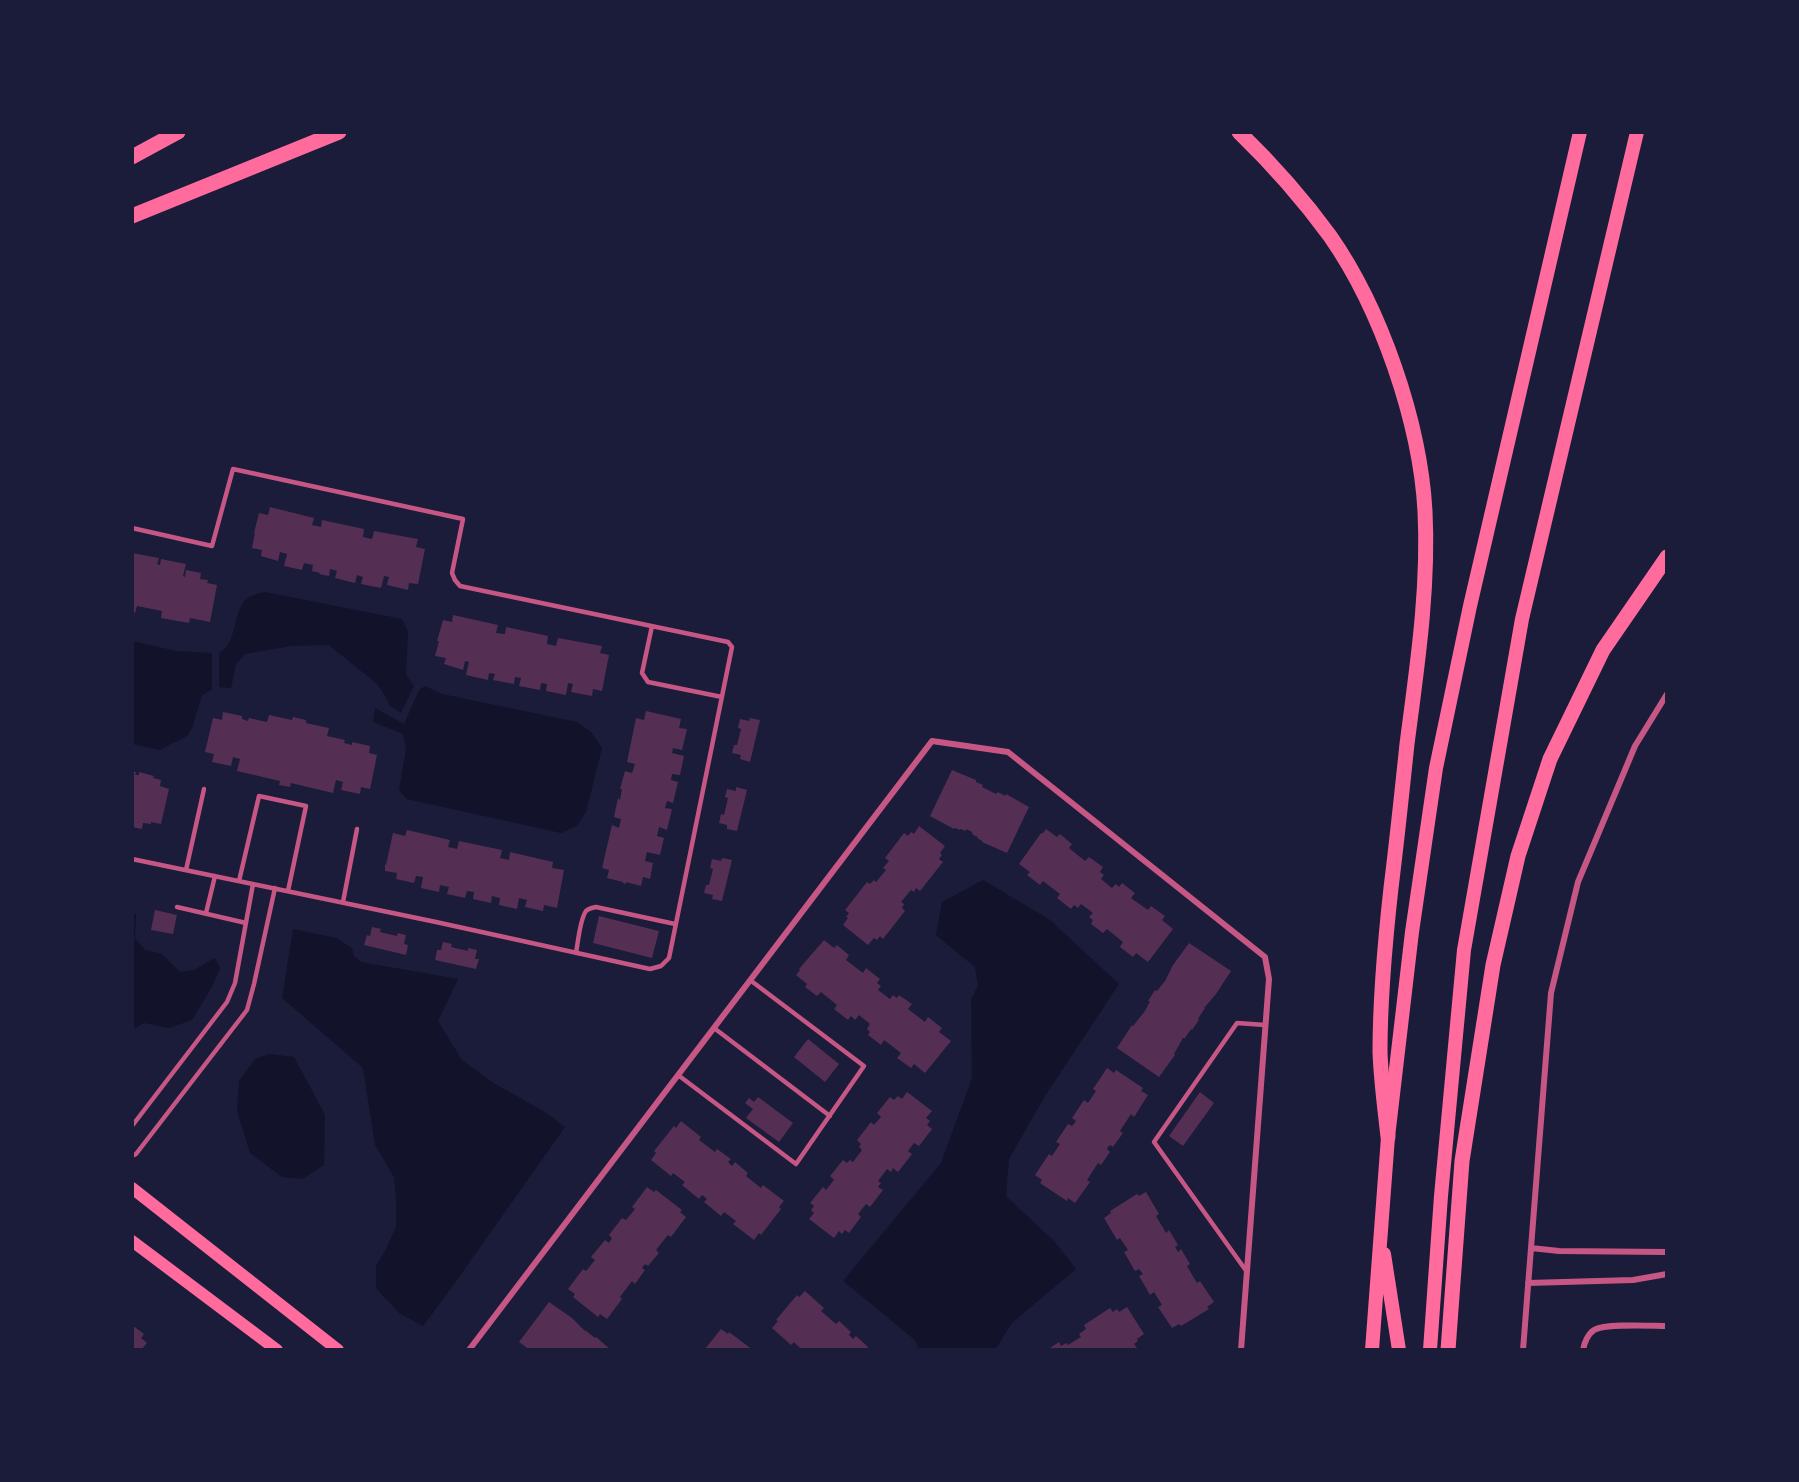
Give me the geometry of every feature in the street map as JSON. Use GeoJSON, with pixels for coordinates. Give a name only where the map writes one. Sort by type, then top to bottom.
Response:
{"type":"FeatureCollection","features":[{"type":"Feature","properties":{"kind":"highway"},"geometry":{"type":"LineString","coordinates":[[132,157],[178,132]]}},
{"type":"Feature","properties":{"kind":"highway"},"geometry":{"type":"LineString","coordinates":[[132,216],[339,132]]}},
{"type":"Feature","properties":{"kind":"highway"},"geometry":{"type":"LineString","coordinates":[[1239,132],[1299,196],[1331,238],[1360,287],[1383,337],[1399,380],[1417,449],[1425,510],[1425,595],[1383,968],[1380,1054],[1388,1137]]}},
{"type":"Feature","properties":{"kind":"highway"},"geometry":{"type":"LineString","coordinates":[[1448,1350],[1462,1161],[1493,965],[1518,856],[1550,759],[1603,650],[1667,557]]}},
{"type":"Feature","properties":{"kind":"main road"},"geometry":{"type":"LineString","coordinates":[[1372,1350],[1388,1137],[1412,932],[1436,768],[1470,606],[1580,132]]}},
{"type":"Feature","properties":{"kind":"main road"},"geometry":{"type":"LineString","coordinates":[[1430,1350],[1443,1173],[1464,950],[1522,619],[1637,132]]}},
{"type":"Feature","properties":{"kind":"main road"},"geometry":{"type":"LineString","coordinates":[[132,1188],[338,1350]]}},
{"type":"Feature","properties":{"kind":"main road"},"geometry":{"type":"LineString","coordinates":[[1381,1231],[1399,1350]]}},
{"type":"Feature","properties":{"kind":"main road"},"geometry":{"type":"LineString","coordinates":[[132,1241],[277,1350]]}},
{"type":"Feature","properties":{"kind":"street"},"geometry":{"type":"LineString","coordinates":[[1523,1350],[1551,993],[1578,882],[1635,746],[1667,694]]}},
{"type":"Feature","properties":{"kind":"street"},"geometry":{"type":"LineString","coordinates":[[469,1350],[932,741],[1008,752],[1265,957],[1269,979],[1241,1350]]}},
{"type":"Feature","properties":{"kind":"street"},"geometry":{"type":"LineString","coordinates":[[1531,1248],[1559,1251],[1667,1252]]}},
{"type":"Feature","properties":{"kind":"street"},"geometry":{"type":"LineString","coordinates":[[1528,1283],[1633,1280],[1667,1274]]}},
{"type":"Feature","properties":{"kind":"street"},"geometry":{"type":"LineString","coordinates":[[1583,1350],[1584,1342],[1593,1330],[1603,1327],[1667,1326]]}},
{"type":"Feature","properties":{"kind":"lane"},"geometry":{"type":"LineString","coordinates":[[132,528],[212,546],[233,469],[464,519],[452,573],[454,580],[460,586],[728,642],[732,647],[669,958],[661,966],[650,969],[132,859]]}},
{"type":"Feature","properties":{"kind":"lane"},"geometry":{"type":"LineString","coordinates":[[652,626],[642,673],[648,682],[722,697]]}},
{"type":"Feature","properties":{"kind":"lane"},"geometry":{"type":"LineString","coordinates":[[186,870],[204,789]]}},
{"type":"Feature","properties":{"kind":"lane"},"geometry":{"type":"LineString","coordinates":[[239,881],[259,796],[306,806],[288,891]]}},
{"type":"Feature","properties":{"kind":"lane"},"geometry":{"type":"LineString","coordinates":[[343,902],[357,829]]}},
{"type":"Feature","properties":{"kind":"lane"},"geometry":{"type":"LineString","coordinates":[[206,913],[215,876]]}},
{"type":"Feature","properties":{"kind":"lane"},"geometry":{"type":"LineString","coordinates":[[132,1126],[227,1002],[235,983],[253,884]]}},
{"type":"Feature","properties":{"kind":"lane"},"geometry":{"type":"LineString","coordinates":[[132,1156],[136,1154],[247,1010],[274,888]]}},
{"type":"Feature","properties":{"kind":"lane"},"geometry":{"type":"LineString","coordinates":[[177,907],[246,923]]}},
{"type":"Feature","properties":{"kind":"lane"},"geometry":{"type":"LineString","coordinates":[[576,952],[583,918],[586,911],[591,908],[596,907],[675,924]]}},
{"type":"Feature","properties":{"kind":"lane"},"geometry":{"type":"LineString","coordinates":[[678,1075],[796,1164],[864,1066],[750,980]]}},
{"type":"Feature","properties":{"kind":"lane"},"geometry":{"type":"LineString","coordinates":[[1247,1272],[1154,1142],[1237,1023],[1265,1025]]}},
{"type":"Feature","properties":{"kind":"lane"},"geometry":{"type":"LineString","coordinates":[[714,1028],[830,1116]]}},
{"type":"Feature","properties":{"kind":"shaded area"},"geometry":{"type":"Polygon","coordinates":[[[265,592],[402,619],[408,632],[406,674],[414,686],[401,713],[390,706],[377,684],[329,645],[291,646],[245,654],[236,664],[231,688],[219,687],[219,653],[230,641],[241,607],[251,596],[265,592]]]}},
{"type":"Feature","properties":{"kind":"shaded area"},"geometry":{"type":"Polygon","coordinates":[[[132,641],[176,651],[212,653],[212,690],[202,695],[192,728],[187,736],[159,750],[132,744],[132,641]]]}},
{"type":"Feature","properties":{"kind":"shaded area"},"geometry":{"type":"Polygon","coordinates":[[[425,686],[442,694],[577,722],[591,732],[602,748],[586,812],[577,826],[561,833],[407,799],[399,790],[406,749],[403,734],[373,722],[375,708],[404,724],[419,690],[425,686]]]}},
{"type":"Feature","properties":{"kind":"shaded area"},"geometry":{"type":"Polygon","coordinates":[[[983,880],[1050,920],[1119,984],[1045,1096],[1009,1159],[1006,1196],[1055,1242],[1076,1269],[1012,1323],[995,1350],[919,1350],[915,1340],[843,1281],[941,1163],[972,1078],[971,999],[978,986],[975,967],[936,935],[942,902],[983,880]]]}},
{"type":"Feature","properties":{"kind":"shaded area"},"geometry":{"type":"Polygon","coordinates":[[[136,914],[135,938],[145,950],[162,954],[180,972],[194,970],[215,958],[220,968],[212,987],[192,1020],[169,1028],[144,1023],[132,1030],[132,916],[136,914]]]}},
{"type":"Feature","properties":{"kind":"shaded area"},"geometry":{"type":"Polygon","coordinates":[[[293,929],[336,938],[352,948],[354,956],[361,962],[458,979],[438,1021],[462,1060],[495,1084],[545,1112],[565,1127],[423,1326],[399,1313],[376,1288],[376,1266],[396,1227],[394,1177],[375,1145],[363,1068],[282,998],[293,929]]]}},
{"type":"Feature","properties":{"kind":"shaded area"},"geometry":{"type":"Polygon","coordinates":[[[269,1054],[294,1057],[325,1115],[324,1165],[303,1179],[282,1177],[250,1153],[237,1111],[239,1081],[255,1059],[269,1054]]]}},
{"type":"Feature","properties":{"kind":"building"},"geometry":{"type":"Polygon","coordinates":[[[270,507],[314,518],[312,525],[321,527],[322,520],[364,529],[363,537],[372,539],[374,531],[418,539],[416,547],[425,549],[418,584],[409,583],[408,590],[387,585],[389,577],[384,576],[381,588],[361,584],[363,577],[357,575],[355,583],[335,578],[337,571],[330,569],[329,576],[319,574],[312,571],[313,565],[304,563],[302,570],[284,566],[287,554],[280,552],[278,561],[261,556],[262,550],[252,548],[254,533],[259,513],[268,515],[270,507]]]}},
{"type":"Feature","properties":{"kind":"building"},"geometry":{"type":"Polygon","coordinates":[[[132,553],[159,558],[157,564],[160,565],[161,559],[186,564],[183,576],[185,577],[186,570],[201,573],[200,579],[217,585],[210,622],[190,618],[189,623],[161,618],[162,611],[137,606],[135,613],[132,612],[132,553]]]}},
{"type":"Feature","properties":{"kind":"building"},"geometry":{"type":"Polygon","coordinates":[[[453,615],[498,625],[496,633],[505,634],[506,627],[548,636],[547,644],[556,646],[558,638],[602,646],[600,653],[609,655],[602,691],[593,689],[592,696],[571,692],[573,684],[568,683],[566,695],[546,691],[547,684],[541,683],[540,690],[519,686],[521,678],[515,677],[514,684],[493,680],[495,674],[489,673],[488,680],[466,675],[469,662],[465,661],[463,670],[444,664],[446,658],[435,656],[439,641],[437,641],[443,620],[452,622],[453,615]]]}},
{"type":"Feature","properties":{"kind":"building"},"geometry":{"type":"Polygon","coordinates":[[[646,711],[681,719],[679,728],[687,729],[682,750],[673,748],[672,753],[684,756],[680,775],[672,774],[671,780],[678,782],[673,803],[667,801],[665,808],[672,809],[667,830],[659,827],[657,836],[664,838],[660,855],[647,852],[645,861],[653,863],[650,879],[643,877],[641,886],[607,878],[609,870],[602,868],[612,825],[619,828],[621,819],[614,817],[618,798],[620,800],[622,789],[620,789],[625,771],[632,773],[635,764],[627,762],[636,718],[644,720],[646,711]]]}},
{"type":"Feature","properties":{"kind":"building"},"geometry":{"type":"Polygon","coordinates":[[[223,712],[242,716],[242,719],[248,721],[249,718],[267,722],[269,715],[292,720],[293,717],[306,720],[306,723],[329,728],[327,736],[345,740],[344,743],[352,745],[352,742],[370,746],[369,753],[377,755],[370,789],[361,787],[360,794],[341,790],[343,782],[336,780],[333,793],[291,783],[290,787],[279,785],[280,781],[237,771],[240,759],[233,757],[231,766],[212,762],[214,754],[205,752],[213,718],[222,720],[223,712]]]}},
{"type":"Feature","properties":{"kind":"building"},"geometry":{"type":"Polygon","coordinates":[[[750,718],[760,720],[750,762],[740,759],[741,755],[732,753],[734,745],[737,745],[741,729],[738,728],[740,719],[749,721],[750,718]]]}},
{"type":"Feature","properties":{"kind":"building"},"geometry":{"type":"Polygon","coordinates":[[[952,770],[976,780],[983,785],[982,787],[996,794],[998,792],[1005,796],[1006,794],[1029,807],[1007,853],[982,842],[966,829],[966,831],[954,829],[930,816],[952,770]]]}},
{"type":"Feature","properties":{"kind":"building"},"geometry":{"type":"Polygon","coordinates":[[[132,771],[136,772],[135,775],[139,775],[139,772],[154,776],[153,778],[161,780],[160,786],[169,789],[161,824],[143,823],[142,829],[132,827],[132,771]]]}},
{"type":"Feature","properties":{"kind":"building"},"geometry":{"type":"Polygon","coordinates":[[[736,787],[747,790],[737,831],[727,829],[727,825],[719,823],[721,814],[724,815],[728,798],[725,797],[727,789],[736,791],[736,787]]]}},
{"type":"Feature","properties":{"kind":"building"},"geometry":{"type":"Polygon","coordinates":[[[919,826],[945,846],[939,859],[943,862],[920,891],[916,888],[914,892],[911,890],[901,902],[904,904],[902,908],[905,911],[883,939],[880,936],[877,940],[874,938],[868,945],[843,925],[849,913],[845,910],[867,882],[870,884],[874,880],[876,882],[886,870],[883,868],[889,861],[885,858],[904,833],[908,836],[911,832],[914,834],[919,826]]]}},
{"type":"Feature","properties":{"kind":"building"},"geometry":{"type":"Polygon","coordinates":[[[1046,829],[1057,837],[1060,834],[1072,844],[1069,848],[1085,861],[1089,857],[1103,867],[1100,872],[1104,875],[1101,879],[1112,888],[1116,884],[1119,887],[1122,883],[1135,893],[1131,898],[1148,910],[1151,906],[1165,916],[1162,920],[1173,929],[1148,962],[1136,953],[1133,957],[1120,947],[1123,942],[1107,929],[1103,933],[1091,924],[1093,920],[1089,917],[1093,913],[1081,904],[1078,908],[1074,905],[1071,909],[1057,898],[1060,894],[1043,881],[1040,885],[1027,875],[1030,872],[1019,864],[1046,829]]]}},
{"type":"Feature","properties":{"kind":"building"},"geometry":{"type":"Polygon","coordinates":[[[407,830],[450,840],[448,847],[457,849],[459,841],[502,850],[500,858],[509,860],[510,852],[553,862],[552,868],[564,870],[557,908],[544,905],[543,911],[525,907],[527,900],[519,898],[517,909],[499,905],[500,898],[492,896],[491,903],[473,899],[474,892],[467,891],[465,898],[447,894],[449,887],[440,885],[439,892],[421,888],[423,877],[416,876],[414,883],[396,879],[397,873],[385,871],[385,864],[393,833],[405,836],[407,830]]]}},
{"type":"Feature","properties":{"kind":"building"},"geometry":{"type":"Polygon","coordinates":[[[722,858],[732,860],[722,901],[712,899],[713,895],[704,893],[706,885],[709,885],[713,869],[710,868],[712,859],[721,861],[722,858]]]}},
{"type":"Feature","properties":{"kind":"building"},"geometry":{"type":"Polygon","coordinates":[[[155,910],[177,915],[173,934],[151,930],[155,910]]]}},
{"type":"Feature","properties":{"kind":"building"},"geometry":{"type":"Polygon","coordinates":[[[599,916],[659,931],[652,958],[593,943],[599,916]]]}},
{"type":"Feature","properties":{"kind":"building"},"geometry":{"type":"Polygon","coordinates":[[[372,927],[381,929],[380,932],[397,936],[398,933],[406,935],[404,944],[408,945],[406,955],[364,945],[367,935],[370,936],[372,927]]]}},
{"type":"Feature","properties":{"kind":"building"},"geometry":{"type":"Polygon","coordinates":[[[824,940],[834,948],[837,945],[849,955],[846,960],[863,973],[866,968],[880,979],[877,983],[881,986],[878,990],[890,999],[893,995],[897,998],[899,995],[912,1004],[908,1009],[925,1022],[928,1017],[942,1028],[939,1032],[951,1041],[925,1073],[914,1064],[911,1068],[897,1058],[901,1053],[884,1040],[881,1045],[868,1035],[870,1032],[867,1029],[870,1024],[859,1015],[855,1020],[851,1016],[848,1020],[834,1009],[837,1005],[821,992],[817,996],[805,987],[807,984],[796,975],[824,940]]]}},
{"type":"Feature","properties":{"kind":"building"},"geometry":{"type":"Polygon","coordinates":[[[443,942],[452,944],[451,947],[468,951],[468,948],[477,950],[475,959],[479,959],[476,969],[435,960],[437,950],[441,950],[443,942]]]}},
{"type":"Feature","properties":{"kind":"building"},"geometry":{"type":"Polygon","coordinates":[[[1189,943],[1231,971],[1204,1008],[1192,1030],[1183,1038],[1175,1055],[1159,1077],[1117,1048],[1132,1025],[1145,1011],[1155,990],[1157,991],[1165,981],[1189,943]]]}},
{"type":"Feature","properties":{"kind":"building"},"geometry":{"type":"Polygon","coordinates":[[[808,1039],[839,1064],[825,1082],[794,1057],[808,1039]]]}},
{"type":"Feature","properties":{"kind":"building"},"geometry":{"type":"Polygon","coordinates":[[[1107,1068],[1114,1073],[1116,1070],[1143,1088],[1141,1091],[1148,1095],[1134,1117],[1131,1114],[1120,1131],[1123,1133],[1113,1147],[1110,1145],[1108,1147],[1110,1152],[1101,1165],[1098,1163],[1087,1180],[1090,1182],[1075,1203],[1068,1198],[1067,1201],[1040,1183],[1042,1180],[1035,1175],[1049,1154],[1052,1156],[1060,1144],[1056,1142],[1068,1124],[1072,1126],[1074,1124],[1076,1121],[1072,1118],[1084,1100],[1088,1103],[1096,1091],[1093,1089],[1107,1068]]]}},
{"type":"Feature","properties":{"kind":"building"},"geometry":{"type":"Polygon","coordinates":[[[907,1092],[932,1111],[926,1118],[930,1121],[927,1125],[932,1129],[919,1146],[914,1143],[908,1151],[912,1154],[898,1172],[893,1168],[891,1172],[887,1169],[878,1181],[881,1183],[878,1187],[883,1190],[870,1207],[866,1204],[858,1214],[861,1217],[849,1233],[845,1230],[842,1234],[839,1231],[834,1238],[809,1219],[814,1213],[811,1210],[814,1206],[810,1203],[823,1187],[826,1190],[834,1180],[830,1176],[843,1160],[847,1163],[850,1160],[853,1162],[862,1150],[857,1140],[871,1122],[874,1125],[881,1117],[877,1113],[890,1097],[894,1100],[898,1096],[902,1099],[907,1092]]]}},
{"type":"Feature","properties":{"kind":"building"},"geometry":{"type":"Polygon","coordinates":[[[1200,1092],[1214,1103],[1183,1146],[1169,1136],[1200,1092]]]}},
{"type":"Feature","properties":{"kind":"building"},"geometry":{"type":"Polygon","coordinates":[[[758,1097],[793,1123],[779,1142],[746,1118],[753,1109],[745,1103],[749,1098],[754,1102],[758,1097]]]}},
{"type":"Feature","properties":{"kind":"building"},"geometry":{"type":"Polygon","coordinates":[[[681,1121],[701,1137],[699,1140],[715,1152],[717,1149],[731,1159],[728,1162],[732,1166],[735,1162],[748,1173],[746,1176],[761,1188],[763,1185],[784,1201],[779,1207],[781,1209],[761,1235],[759,1233],[754,1240],[733,1224],[736,1221],[724,1212],[721,1216],[704,1202],[707,1199],[702,1195],[699,1199],[682,1185],[685,1182],[673,1173],[671,1176],[651,1160],[656,1153],[654,1151],[674,1126],[676,1128],[681,1121]]]}},
{"type":"Feature","properties":{"kind":"building"},"geometry":{"type":"Polygon","coordinates":[[[647,1187],[654,1192],[656,1190],[682,1210],[680,1212],[686,1217],[671,1237],[668,1235],[656,1250],[659,1253],[648,1266],[645,1264],[642,1268],[645,1270],[635,1284],[632,1281],[607,1319],[600,1314],[598,1317],[573,1297],[575,1294],[568,1289],[583,1269],[586,1271],[595,1260],[591,1257],[605,1240],[609,1243],[612,1238],[609,1235],[622,1218],[626,1220],[635,1209],[632,1207],[647,1187]]]}},
{"type":"Feature","properties":{"kind":"building"},"geometry":{"type":"Polygon","coordinates":[[[1146,1192],[1159,1214],[1156,1216],[1166,1233],[1169,1230],[1178,1245],[1175,1247],[1178,1252],[1181,1249],[1190,1264],[1187,1266],[1197,1283],[1200,1281],[1214,1302],[1207,1307],[1209,1309],[1181,1326],[1179,1324],[1172,1328],[1158,1307],[1162,1305],[1154,1292],[1150,1295],[1139,1276],[1143,1274],[1139,1269],[1135,1271],[1124,1252],[1128,1250],[1120,1238],[1117,1240],[1104,1218],[1111,1213],[1110,1211],[1137,1194],[1139,1196],[1146,1192]]]}},
{"type":"Feature","properties":{"kind":"building"},"geometry":{"type":"Polygon","coordinates":[[[805,1291],[824,1308],[821,1311],[836,1324],[839,1321],[851,1332],[849,1335],[853,1339],[856,1336],[868,1347],[866,1350],[802,1350],[794,1342],[791,1345],[772,1328],[797,1295],[799,1297],[805,1291]]]}},
{"type":"Feature","properties":{"kind":"building"},"geometry":{"type":"Polygon","coordinates":[[[549,1302],[611,1350],[530,1350],[519,1342],[549,1302]]]}},
{"type":"Feature","properties":{"kind":"building"},"geometry":{"type":"Polygon","coordinates":[[[1127,1307],[1144,1334],[1137,1339],[1138,1341],[1134,1344],[1137,1348],[1134,1350],[1047,1350],[1059,1342],[1061,1346],[1066,1343],[1068,1345],[1081,1337],[1079,1334],[1086,1329],[1084,1325],[1110,1308],[1113,1312],[1117,1309],[1119,1312],[1127,1307]]]}},
{"type":"Feature","properties":{"kind":"building"},"geometry":{"type":"Polygon","coordinates":[[[132,1325],[144,1334],[141,1338],[147,1343],[141,1350],[132,1350],[132,1325]]]}},
{"type":"Feature","properties":{"kind":"building"},"geometry":{"type":"Polygon","coordinates":[[[721,1329],[728,1334],[729,1332],[753,1350],[705,1349],[721,1329]]]}}]}
